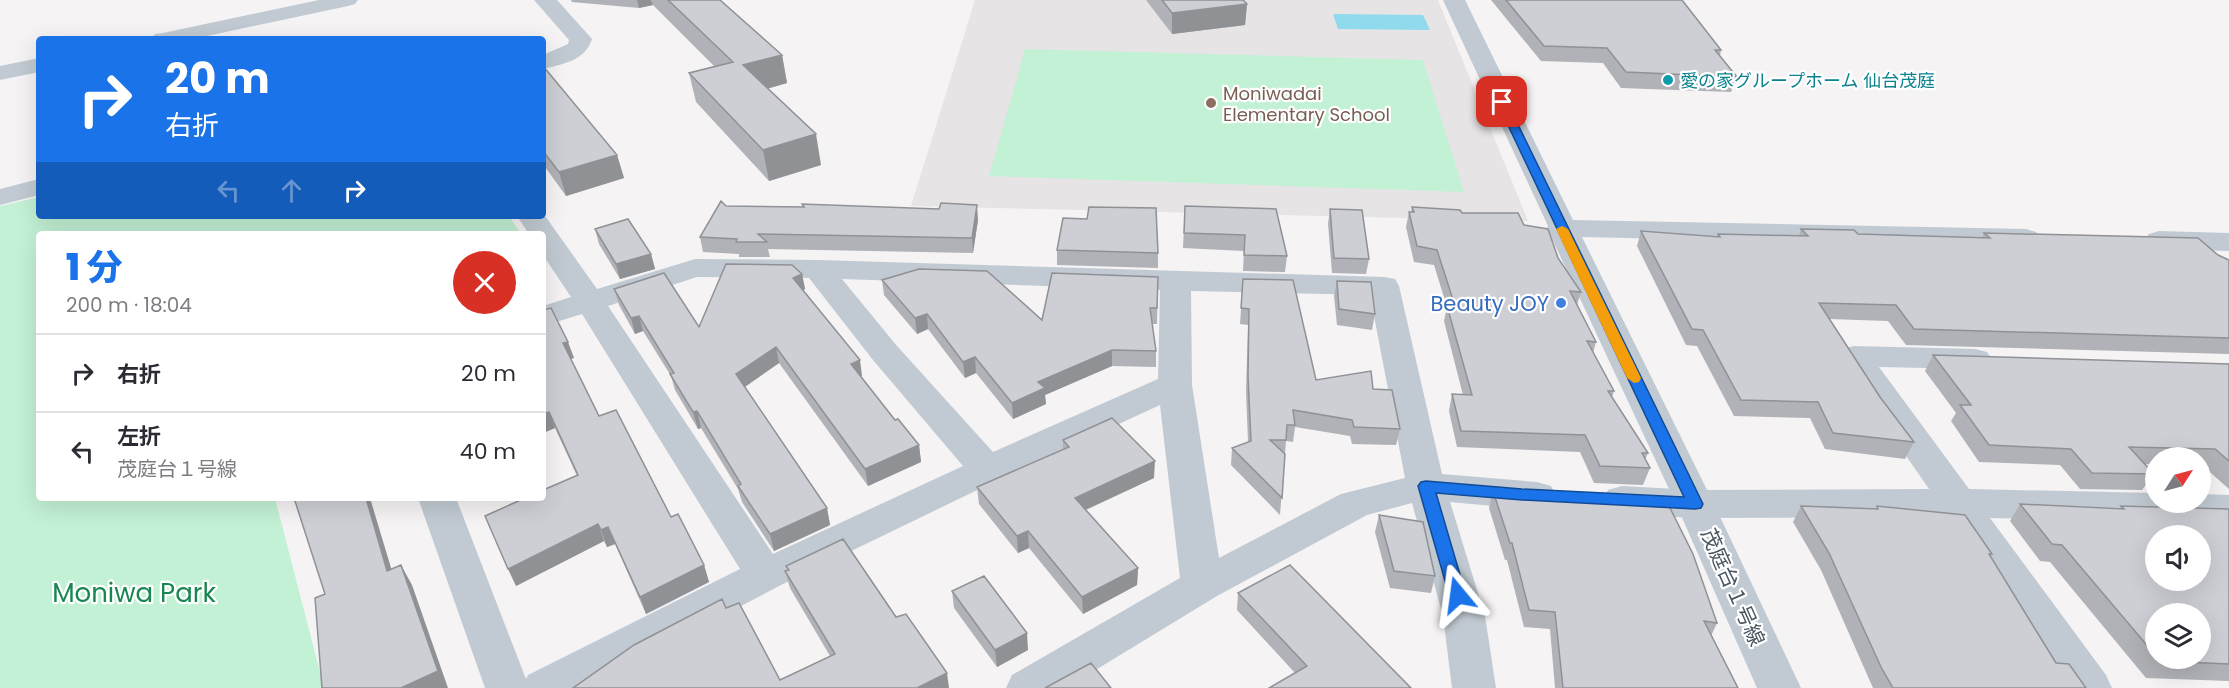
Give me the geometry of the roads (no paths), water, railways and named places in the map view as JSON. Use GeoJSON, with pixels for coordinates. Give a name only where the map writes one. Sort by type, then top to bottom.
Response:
{"type":"FeatureCollection","features":[{"type":"Feature","properties":{"kind":"street"},"geometry":{"type":"LineString","coordinates":[[177,36],[348,0]]}},
{"type":"Feature","properties":{"kind":"street"},"geometry":{"type":"LineString","coordinates":[[545,0],[581,39],[578,48],[560,58],[546,61]]}},
{"type":"Feature","properties":{"kind":"street","name":"茂庭台１号線"},"geometry":{"type":"LineString","coordinates":[[1454,0],[1561,228],[1695,504],[1779,688]]}},
{"type":"Feature","properties":{"kind":"street"},"geometry":{"type":"LineString","coordinates":[[0,73],[36,66]]}},
{"type":"Feature","properties":{"kind":"street"},"geometry":{"type":"LineString","coordinates":[[0,197],[36,188]]}},
{"type":"Feature","properties":{"kind":"street"},"geometry":{"type":"LineString","coordinates":[[1561,228],[2055,238]]}},
{"type":"Feature","properties":{"kind":"street"},"geometry":{"type":"LineString","coordinates":[[546,238],[589,300],[765,575]]}},
{"type":"Feature","properties":{"kind":"street"},"geometry":{"type":"LineString","coordinates":[[2137,240],[2229,242]]}},
{"type":"Feature","properties":{"kind":"street"},"geometry":{"type":"LineString","coordinates":[[2196,241],[2229,269]]}},
{"type":"Feature","properties":{"kind":"street"},"geometry":{"type":"LineString","coordinates":[[546,315],[695,268],[818,268],[1384,286],[1426,486],[1464,616],[1474,688]]}},
{"type":"Feature","properties":{"kind":"street"},"geometry":{"type":"LineString","coordinates":[[818,268],[885,353],[987,470]]}},
{"type":"Feature","properties":{"kind":"street"},"geometry":{"type":"LineString","coordinates":[[1176,281],[1175,385],[1202,585]]}},
{"type":"Feature","properties":{"kind":"street"},"geometry":{"type":"LineString","coordinates":[[2006,360],[1854,356],[1956,503],[2090,688]]}},
{"type":"Feature","properties":{"kind":"street"},"geometry":{"type":"LineString","coordinates":[[544,688],[765,575],[987,470],[1175,385]]}},
{"type":"Feature","properties":{"kind":"street"},"geometry":{"type":"LineString","coordinates":[[1028,688],[1202,585],[1355,504],[1426,486],[1695,504],[1956,503],[2229,509]]}},
{"type":"Feature","properties":{"kind":"street"},"geometry":{"type":"LineString","coordinates":[[438,501],[507,688]]}},
{"type":"Feature","properties":{"kind":"water"},"geometry":{"type":"Polygon","coordinates":[[[1333,14],[1423,15],[1430,30],[1338,29],[1333,14]]]}},
{"type":"Feature","properties":{"kind":"place","name":"愛の家グループホーム 仙台茂庭"},"geometry":{"type":"Point","coordinates":[1668,80]}},
{"type":"Feature","properties":{"kind":"place","name":"Moniwadai Elementary School"},"geometry":{"type":"Point","coordinates":[1211,103]}},
{"type":"Feature","properties":{"kind":"place","name":"Beauty JOY"},"geometry":{"type":"Point","coordinates":[1561,303]}},
{"type":"Feature","properties":{"kind":"park label","name":"Moniwa Park"},"geometry":{"type":"Point","coordinates":[134,593]}}]}
